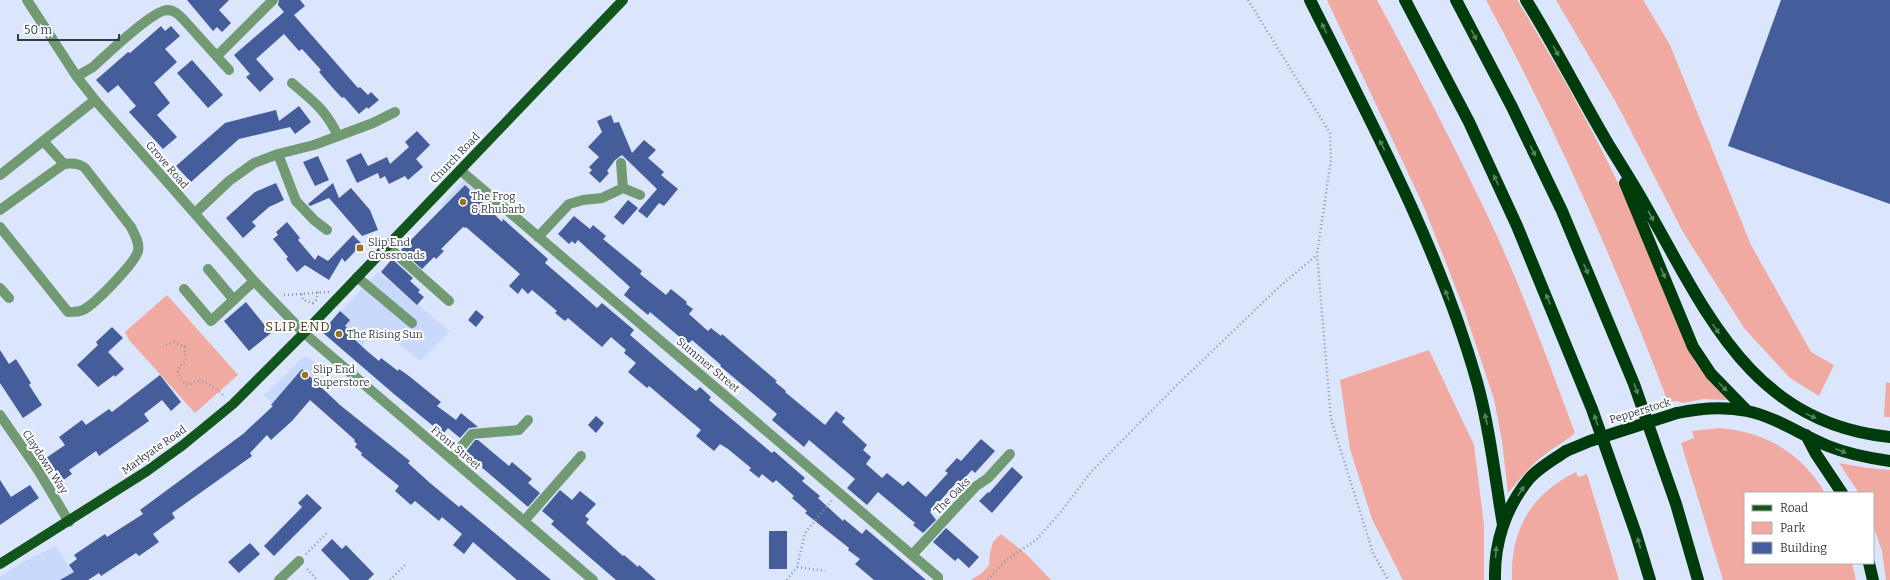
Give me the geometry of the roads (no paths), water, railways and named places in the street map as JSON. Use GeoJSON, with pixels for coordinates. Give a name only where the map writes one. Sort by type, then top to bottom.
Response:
{"type":"FeatureCollection","features":[{"type":"Feature","properties":{"kind":"highway"},"geometry":{"type":"LineString","coordinates":[[1310,0],[1400,180],[1445,290],[1466,347],[1486,419],[1503,525]]}},
{"type":"Feature","properties":{"kind":"highway"},"geometry":{"type":"LineString","coordinates":[[1405,0],[1469,122],[1517,226],[1592,409],[1636,534],[1650,580]]}},
{"type":"Feature","properties":{"kind":"highway"},"geometry":{"type":"LineString","coordinates":[[1456,0],[1512,108],[1562,211],[1634,384],[1676,504],[1698,580]]}},
{"type":"Feature","properties":{"kind":"highway"},"geometry":{"type":"LineString","coordinates":[[1526,0],[1713,324],[1730,348],[1756,375],[1785,400],[1802,411],[1843,428],[1890,437]]}},
{"type":"Feature","properties":{"kind":"highway"},"geometry":{"type":"LineString","coordinates":[[1610,147],[1694,346],[1711,374],[1747,411]]}},
{"type":"Feature","properties":{"kind":"highway","name":"Pepperstock"},"geometry":{"type":"LineString","coordinates":[[1495,580],[1497,544],[1503,525],[1513,504],[1529,479],[1546,464],[1566,451],[1597,438],[1677,413],[1707,408],[1747,411],[1779,422],[1846,453],[1890,461]]}},
{"type":"Feature","properties":{"kind":"highway"},"geometry":{"type":"LineString","coordinates":[[1806,435],[1816,454],[1841,492]]}},
{"type":"Feature","properties":{"kind":"highway"},"geometry":{"type":"LineString","coordinates":[[1869,564],[1873,580]]}},
{"type":"Feature","properties":{"kind":"main road","name":"Church Road"},"geometry":{"type":"LineString","coordinates":[[304,333],[623,0]]}},
{"type":"Feature","properties":{"kind":"main road","name":"Markyate Road"},"geometry":{"type":"LineString","coordinates":[[0,564],[69,522],[177,449],[233,404],[304,333]]}},
{"type":"Feature","properties":{"kind":"street","name":"Grove Road"},"geometry":{"type":"LineString","coordinates":[[27,0],[77,77],[95,100],[254,280],[304,333]]}},
{"type":"Feature","properties":{"kind":"street"},"geometry":{"type":"LineString","coordinates":[[216,56],[273,0]]}},
{"type":"Feature","properties":{"kind":"street"},"geometry":{"type":"LineString","coordinates":[[77,77],[92,68],[115,46],[155,16],[167,10],[176,12],[229,70]]}},
{"type":"Feature","properties":{"kind":"street"},"geometry":{"type":"LineString","coordinates":[[292,83],[322,109],[332,123],[338,136]]}},
{"type":"Feature","properties":{"kind":"street"},"geometry":{"type":"LineString","coordinates":[[0,175],[44,142],[95,100]]}},
{"type":"Feature","properties":{"kind":"street"},"geometry":{"type":"LineString","coordinates":[[194,213],[229,181],[254,164],[278,154],[297,150],[373,124],[395,112]]}},
{"type":"Feature","properties":{"kind":"street"},"geometry":{"type":"LineString","coordinates":[[44,142],[64,164]]}},
{"type":"Feature","properties":{"kind":"street"},"geometry":{"type":"LineString","coordinates":[[278,154],[296,201],[314,220],[327,230]]}},
{"type":"Feature","properties":{"kind":"street"},"geometry":{"type":"LineString","coordinates":[[0,210],[64,164],[72,163],[81,165],[85,168],[131,227],[138,246],[138,252],[131,262],[97,299],[82,311],[68,312],[0,227]]}},
{"type":"Feature","properties":{"kind":"street"},"geometry":{"type":"LineString","coordinates":[[621,163],[623,188]]}},
{"type":"Feature","properties":{"kind":"street","name":"Summer Street"},"geometry":{"type":"LineString","coordinates":[[460,170],[938,577],[938,580]]}},
{"type":"Feature","properties":{"kind":"street"},"geometry":{"type":"LineString","coordinates":[[538,237],[569,204],[583,200],[602,198],[623,188],[640,195]]}},
{"type":"Feature","properties":{"kind":"street"},"geometry":{"type":"LineString","coordinates":[[388,246],[449,301]]}},
{"type":"Feature","properties":{"kind":"street"},"geometry":{"type":"LineString","coordinates":[[208,269],[234,300]]}},
{"type":"Feature","properties":{"kind":"street"},"geometry":{"type":"LineString","coordinates":[[357,277],[412,323]]}},
{"type":"Feature","properties":{"kind":"street"},"geometry":{"type":"LineString","coordinates":[[184,289],[211,321],[254,280]]}},
{"type":"Feature","properties":{"kind":"street"},"geometry":{"type":"LineString","coordinates":[[0,288],[9,298]]}},
{"type":"Feature","properties":{"kind":"street","name":"Front Street"},"geometry":{"type":"LineString","coordinates":[[304,333],[593,580]]}},
{"type":"Feature","properties":{"kind":"street","name":"Claydown Way"},"geometry":{"type":"LineString","coordinates":[[0,415],[38,470],[69,522]]}},
{"type":"Feature","properties":{"kind":"street"},"geometry":{"type":"LineString","coordinates":[[451,458],[472,434],[519,430],[528,420]]}},
{"type":"Feature","properties":{"kind":"street","name":"The Oaks"},"geometry":{"type":"LineString","coordinates":[[912,555],[975,487],[988,478],[1010,454]]}},
{"type":"Feature","properties":{"kind":"street"},"geometry":{"type":"LineString","coordinates":[[524,520],[581,456]]}},
{"type":"Feature","properties":{"kind":"street"},"geometry":{"type":"LineString","coordinates":[[279,580],[299,561]]}},
{"type":"Feature","properties":{"kind":"place","name":"The Frog & Rhubarb"},"geometry":{"type":"Point","coordinates":[463,202]}},
{"type":"Feature","properties":{"kind":"place","name":"Slip End Crossroads"},"geometry":{"type":"Point","coordinates":[360,248]}},
{"type":"Feature","properties":{"kind":"place","name":"The Rising Sun"},"geometry":{"type":"Point","coordinates":[339,334]}},
{"type":"Feature","properties":{"kind":"place","name":"Slip End Superstore"},"geometry":{"type":"Point","coordinates":[305,375]}},
{"type":"Feature","properties":{"kind":"district","name":"SLIP END"},"geometry":{"type":"Point","coordinates":[298,326]}}]}
